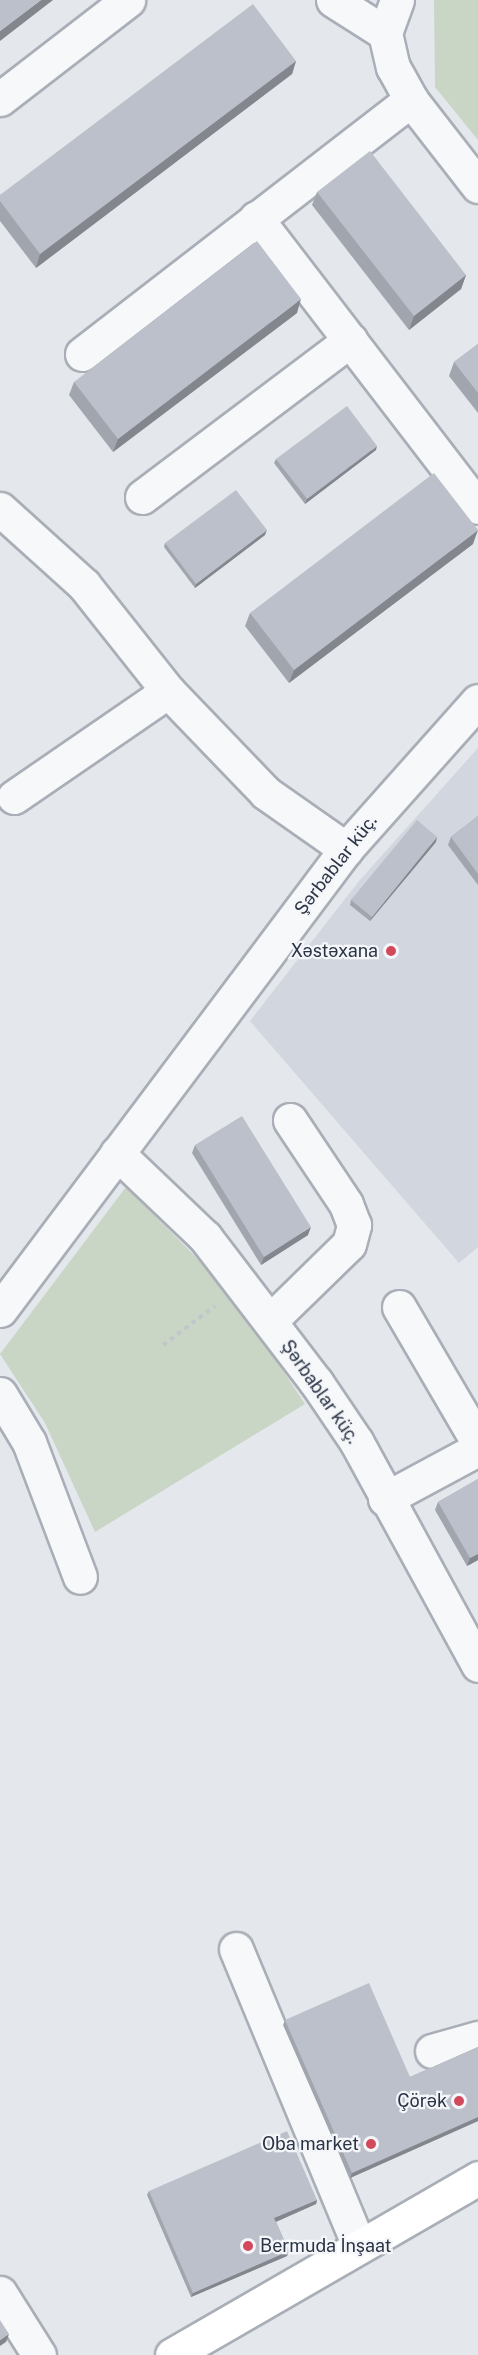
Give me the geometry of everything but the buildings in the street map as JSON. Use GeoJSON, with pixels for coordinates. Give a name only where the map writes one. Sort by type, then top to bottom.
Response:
{"type":"FeatureCollection","features":[{"type":"Feature","properties":{"kind":"main road"},"geometry":{"type":"LineString","coordinates":[[172,2355],[478,2178]]}},
{"type":"Feature","properties":{"kind":"street"},"geometry":{"type":"LineString","coordinates":[[0,99],[128,0]]}},
{"type":"Feature","properties":{"kind":"street"},"geometry":{"type":"LineString","coordinates":[[333,0],[385,33]]}},
{"type":"Feature","properties":{"kind":"street"},"geometry":{"type":"LineString","coordinates":[[397,0],[385,33],[393,68],[411,100],[478,186]]}},
{"type":"Feature","properties":{"kind":"street"},"geometry":{"type":"LineString","coordinates":[[82,354],[411,100]]}},
{"type":"Feature","properties":{"kind":"street"},"geometry":{"type":"LineString","coordinates":[[256,218],[478,507]]}},
{"type":"Feature","properties":{"kind":"street"},"geometry":{"type":"LineString","coordinates":[[142,497],[351,340]]}},
{"type":"Feature","properties":{"kind":"street"},"geometry":{"type":"LineString","coordinates":[[0,509],[84,585],[168,691],[266,793],[346,849]]}},
{"type":"Feature","properties":{"kind":"street"},"geometry":{"type":"LineString","coordinates":[[14,797],[168,691]]}},
{"type":"Feature","properties":{"kind":"street","name":"Şərbablar küç."},"geometry":{"type":"LineString","coordinates":[[0,1310],[346,849],[478,701]]}},
{"type":"Feature","properties":{"kind":"street"},"geometry":{"type":"LineString","coordinates":[[270,1321],[349,1244],[354,1226],[290,1120]]}},
{"type":"Feature","properties":{"kind":"street","name":"Şərbablar küç."},"geometry":{"type":"LineString","coordinates":[[117,1153],[205,1237],[270,1321],[356,1441],[386,1499],[467,1619],[478,1665]]}},
{"type":"Feature","properties":{"kind":"street"},"geometry":{"type":"LineString","coordinates":[[399,1307],[478,1442]]}},
{"type":"Feature","properties":{"kind":"street"},"geometry":{"type":"LineString","coordinates":[[0,1394],[29,1442],[80,1577]]}},
{"type":"Feature","properties":{"kind":"street"},"geometry":{"type":"LineString","coordinates":[[386,1499],[478,1449]]}},
{"type":"Feature","properties":{"kind":"street"},"geometry":{"type":"LineString","coordinates":[[236,1949],[359,2246]]}},
{"type":"Feature","properties":{"kind":"street"},"geometry":{"type":"LineString","coordinates":[[432,2052],[478,2038]]}},
{"type":"Feature","properties":{"kind":"street"},"geometry":{"type":"LineString","coordinates":[[0,2293],[30,2352]]}},
{"type":"Feature","properties":{"kind":"path"},"geometry":{"type":"LineString","coordinates":[[163,1345],[242,1285]]}},
{"type":"Feature","properties":{"kind":"shaded area","name":"Xəstəxana"},"geometry":{"type":"Polygon","coordinates":[[[478,748],[478,1247],[459,1263],[250,1021],[359,881],[478,748]]]}},
{"type":"Feature","properties":{"kind":"green space"},"geometry":{"type":"Polygon","coordinates":[[[434,0],[478,0],[478,140],[435,87],[434,0]]]}},
{"type":"Feature","properties":{"kind":"green space"},"geometry":{"type":"Polygon","coordinates":[[[126,1187],[198,1259],[258,1333],[305,1404],[95,1532],[45,1423],[0,1354],[126,1187]]]}},
{"type":"Feature","properties":{"kind":"place","name":"Xəstəxana"},"geometry":{"type":"Point","coordinates":[391,951]}},
{"type":"Feature","properties":{"kind":"place","name":"Çörək"},"geometry":{"type":"Point","coordinates":[459,2101]}},
{"type":"Feature","properties":{"kind":"place","name":"Oba market"},"geometry":{"type":"Point","coordinates":[371,2144]}},
{"type":"Feature","properties":{"kind":"place","name":"Bermuda İnşaat"},"geometry":{"type":"Point","coordinates":[248,2246]}}]}
